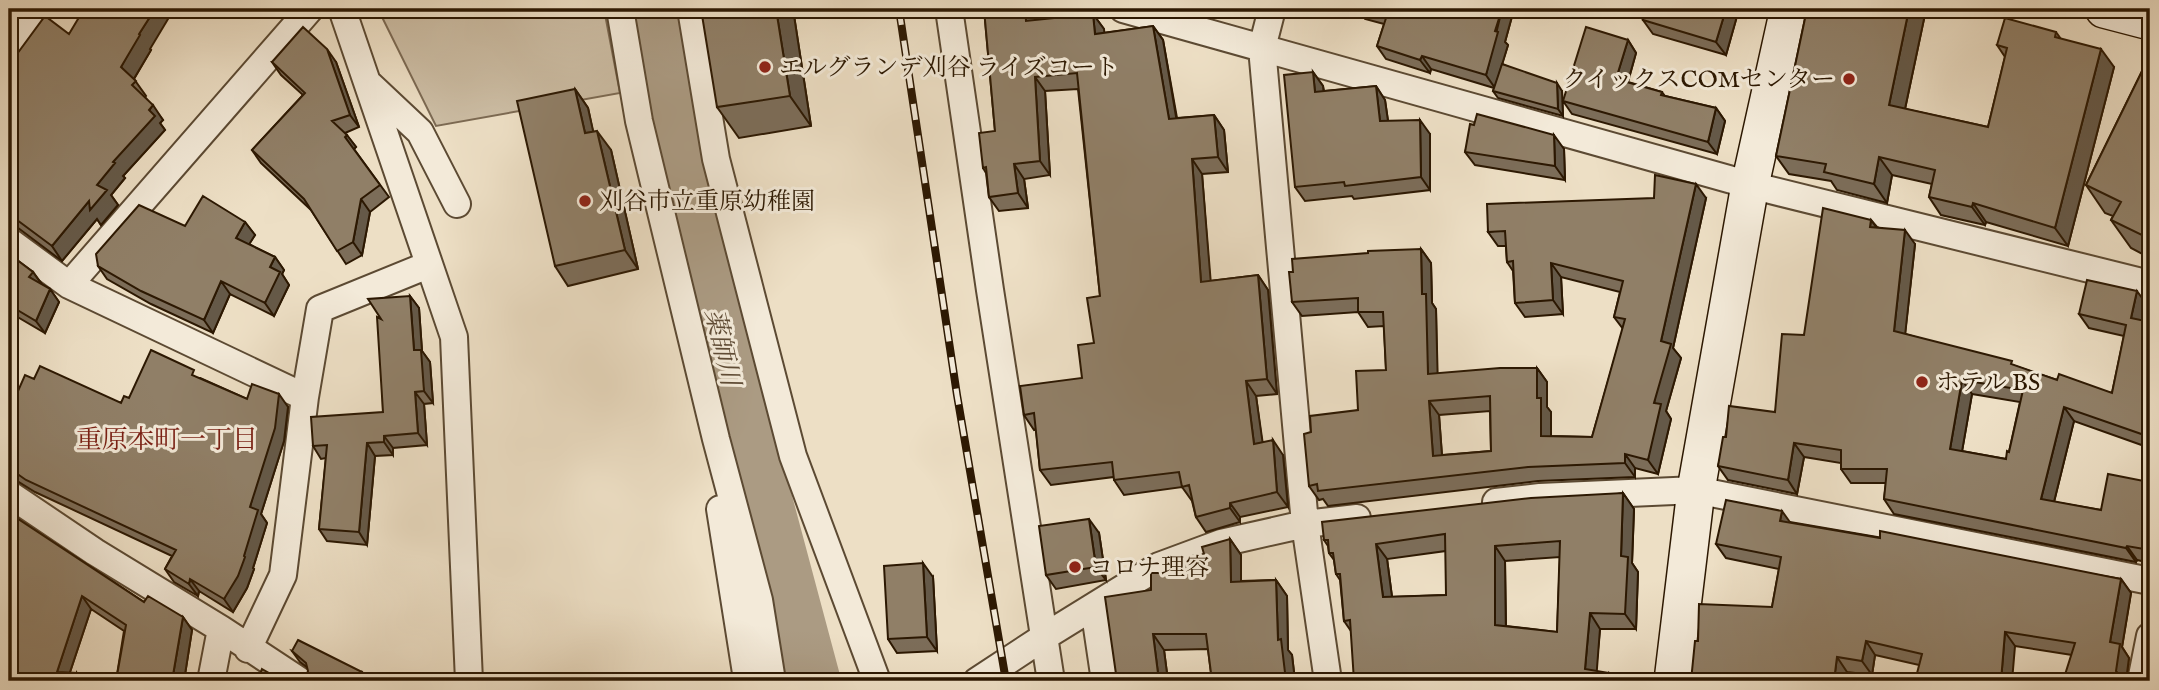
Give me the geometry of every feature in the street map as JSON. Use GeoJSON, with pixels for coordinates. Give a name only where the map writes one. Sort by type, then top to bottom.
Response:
{"type":"FeatureCollection","features":[{"type":"Feature","properties":{"kind":"street"},"geometry":{"type":"LineString","coordinates":[[9,59],[39,9]]}},
{"type":"Feature","properties":{"kind":"street"},"geometry":{"type":"LineString","coordinates":[[69,285],[310,9]]}},
{"type":"Feature","properties":{"kind":"street"},"geometry":{"type":"LineString","coordinates":[[342,9],[454,337],[469,681]]}},
{"type":"Feature","properties":{"kind":"street"},"geometry":{"type":"LineString","coordinates":[[620,9],[639,121],[716,439],[759,600],[772,681]]}},
{"type":"Feature","properties":{"kind":"street"},"geometry":{"type":"LineString","coordinates":[[691,9],[716,159],[793,456],[877,681]]}},
{"type":"Feature","properties":{"kind":"street"},"geometry":{"type":"LineString","coordinates":[[949,9],[1051,681]]}},
{"type":"Feature","properties":{"kind":"street"},"geometry":{"type":"LineString","coordinates":[[1124,9],[1750,185],[2150,284]]}},
{"type":"Feature","properties":{"kind":"street"},"geometry":{"type":"LineString","coordinates":[[1272,9],[1262,48],[1305,524],[1328,681]]}},
{"type":"Feature","properties":{"kind":"street"},"geometry":{"type":"LineString","coordinates":[[1673,681],[1696,491],[1750,185],[1789,9]]}},
{"type":"Feature","properties":{"kind":"street"},"geometry":{"type":"LineString","coordinates":[[2104,9],[2150,21]]}},
{"type":"Feature","properties":{"kind":"street"},"geometry":{"type":"LineString","coordinates":[[366,82],[420,132],[457,204]]}},
{"type":"Feature","properties":{"kind":"street"},"geometry":{"type":"LineString","coordinates":[[9,241],[69,285],[305,397]]}},
{"type":"Feature","properties":{"kind":"street"},"geometry":{"type":"LineString","coordinates":[[248,649],[283,575],[305,397],[320,309],[428,265]]}},
{"type":"Feature","properties":{"kind":"street"},"geometry":{"type":"LineString","coordinates":[[716,439],[721,517],[746,673]]}},
{"type":"Feature","properties":{"kind":"street"},"geometry":{"type":"LineString","coordinates":[[1471,505],[1540,497],[1696,491],[2150,581]]}},
{"type":"Feature","properties":{"kind":"street"},"geometry":{"type":"LineString","coordinates":[[9,494],[95,552],[221,629],[299,681]]}},
{"type":"Feature","properties":{"kind":"street"},"geometry":{"type":"LineString","coordinates":[[977,681],[1159,566],[1221,543],[1305,524],[1388,514]]}},
{"type":"Feature","properties":{"kind":"street"},"geometry":{"type":"LineString","coordinates":[[1094,607],[1105,681]]}},
{"type":"Feature","properties":{"kind":"street"},"geometry":{"type":"LineString","coordinates":[[211,681],[221,629]]}},
{"type":"Feature","properties":{"kind":"street"},"geometry":{"type":"LineString","coordinates":[[2141,681],[2150,636]]}},
{"type":"Feature","properties":{"kind":"shaded area"},"geometry":{"type":"Polygon","coordinates":[[[378,9],[604,9],[620,93],[436,126],[378,9]]]}},
{"type":"Feature","properties":{"kind":"building"},"geometry":{"type":"Polygon","coordinates":[[[84,9],[155,9],[121,67],[136,81],[132,85],[153,105],[149,110],[155,116],[113,162],[115,163],[97,185],[107,190],[90,210],[89,201],[52,246],[9,214],[9,66],[45,16],[69,34],[84,9]]]}},
{"type":"Feature","properties":{"kind":"building"},"geometry":{"type":"Polygon","coordinates":[[[701,9],[776,9],[790,96],[717,107],[701,9]]]}},
{"type":"Feature","properties":{"kind":"building"},"geometry":{"type":"Polygon","coordinates":[[[984,9],[1025,9],[1026,21],[1093,14],[1095,34],[1153,26],[1169,119],[1214,115],[1218,157],[1192,159],[1201,282],[1258,275],[1267,379],[1246,381],[1254,444],[1273,440],[1277,492],[1230,503],[1230,508],[1196,517],[1189,485],[1182,487],[1179,472],[1114,480],[1112,462],[1040,470],[1034,413],[1024,415],[1020,386],[1082,378],[1078,345],[1094,343],[1087,298],[1100,296],[1077,73],[1035,77],[1040,161],[1014,164],[1018,193],[989,197],[979,133],[995,131],[984,9]]]}},
{"type":"Feature","properties":{"kind":"building"},"geometry":{"type":"Polygon","coordinates":[[[1368,9],[1502,9],[1486,75],[1422,56],[1420,60],[1377,46],[1387,15],[1368,9]]]}},
{"type":"Feature","properties":{"kind":"building"},"geometry":{"type":"Polygon","coordinates":[[[1646,9],[1726,9],[1716,42],[1643,20],[1646,9]]]}},
{"type":"Feature","properties":{"kind":"building"},"geometry":{"type":"Polygon","coordinates":[[[1807,9],[1909,9],[1889,105],[1988,127],[2007,48],[1997,45],[2005,18],[2056,32],[2055,37],[2101,49],[2055,228],[1973,203],[1972,207],[1929,197],[1935,170],[1879,157],[1874,184],[1824,172],[1826,164],[1776,156],[1807,9]]]}},
{"type":"Feature","properties":{"kind":"building"},"geometry":{"type":"Polygon","coordinates":[[[303,27],[327,49],[350,115],[332,121],[347,135],[345,137],[380,185],[361,199],[353,242],[337,251],[304,199],[252,150],[305,93],[272,62],[303,27]]]}},
{"type":"Feature","properties":{"kind":"building"},"geometry":{"type":"Polygon","coordinates":[[[1586,27],[1628,40],[1616,79],[1662,92],[1661,95],[1716,108],[1708,142],[1563,101],[1586,27]]]}},
{"type":"Feature","properties":{"kind":"building"},"geometry":{"type":"Polygon","coordinates":[[[2150,55],[2150,239],[2111,220],[2121,202],[2086,185],[2150,55]]]}},
{"type":"Feature","properties":{"kind":"building"},"geometry":{"type":"Polygon","coordinates":[[[1502,64],[1557,83],[1558,109],[1493,91],[1502,64]]]}},
{"type":"Feature","properties":{"kind":"building"},"geometry":{"type":"Polygon","coordinates":[[[1313,72],[1315,92],[1376,86],[1380,121],[1420,120],[1421,177],[1345,186],[1344,182],[1295,187],[1284,75],[1313,72]]]}},
{"type":"Feature","properties":{"kind":"building"},"geometry":{"type":"Polygon","coordinates":[[[575,89],[585,133],[597,131],[625,250],[555,266],[517,101],[575,89]]]}},
{"type":"Feature","properties":{"kind":"building"},"geometry":{"type":"Polygon","coordinates":[[[1477,114],[1554,135],[1555,166],[1465,152],[1470,124],[1474,125],[1477,114]]]}},
{"type":"Feature","properties":{"kind":"building"},"geometry":{"type":"Polygon","coordinates":[[[1655,175],[1696,184],[1661,341],[1671,344],[1654,403],[1661,404],[1648,460],[1625,454],[1625,463],[1528,467],[1318,491],[1317,484],[1309,486],[1304,434],[1311,432],[1310,416],[1358,410],[1356,371],[1386,370],[1383,312],[1358,312],[1358,298],[1292,302],[1289,272],[1293,272],[1292,259],[1368,251],[1421,249],[1422,294],[1426,294],[1428,374],[1537,368],[1537,398],[1541,398],[1541,436],[1592,437],[1625,319],[1614,317],[1623,281],[1551,263],[1553,300],[1515,303],[1513,261],[1507,262],[1505,231],[1488,232],[1487,204],[1654,198],[1655,175]],[[1490,396],[1429,401],[1433,456],[1491,451],[1490,396]]]}},
{"type":"Feature","properties":{"kind":"building"},"geometry":{"type":"Polygon","coordinates":[[[203,196],[245,222],[236,238],[275,257],[270,267],[280,272],[265,303],[221,281],[204,320],[141,291],[98,266],[96,254],[139,205],[185,226],[203,196]]]}},
{"type":"Feature","properties":{"kind":"building"},"geometry":{"type":"Polygon","coordinates":[[[1823,208],[1871,220],[1870,227],[1905,230],[1894,331],[2012,361],[2011,364],[2057,380],[2059,374],[2112,393],[2126,325],[2079,314],[2087,280],[2137,291],[2131,318],[2150,322],[2150,437],[2064,407],[2041,499],[2101,510],[2108,474],[2149,482],[2145,504],[2150,505],[2150,550],[2126,548],[1884,499],[1887,469],[1841,469],[1841,450],[1794,443],[1788,480],[1718,466],[1723,437],[1726,437],[1729,406],[1775,412],[1782,334],[1804,335],[1823,208]],[[1962,380],[1950,449],[2006,459],[2023,390],[1962,380]]]}},
{"type":"Feature","properties":{"kind":"building"},"geometry":{"type":"Polygon","coordinates":[[[9,254],[33,272],[29,277],[50,289],[36,321],[9,305],[9,254]]]}},
{"type":"Feature","properties":{"kind":"building"},"geometry":{"type":"Polygon","coordinates":[[[410,296],[414,350],[421,350],[424,391],[415,392],[418,433],[384,436],[384,442],[367,443],[359,532],[319,529],[327,445],[313,446],[311,417],[383,412],[377,317],[381,319],[368,299],[410,296]]]}},
{"type":"Feature","properties":{"kind":"building"},"geometry":{"type":"Polygon","coordinates":[[[151,350],[194,370],[192,375],[247,399],[252,384],[279,394],[275,428],[250,507],[258,510],[238,576],[224,599],[190,579],[189,584],[165,569],[176,550],[26,480],[9,468],[9,395],[15,398],[25,375],[34,379],[40,366],[121,403],[124,396],[129,398],[151,350]]]}},
{"type":"Feature","properties":{"kind":"building"},"geometry":{"type":"Polygon","coordinates":[[[1623,493],[1621,556],[1628,557],[1625,614],[1590,613],[1585,669],[1609,673],[1607,681],[1354,681],[1350,620],[1344,621],[1340,574],[1336,574],[1328,540],[1324,540],[1322,522],[1531,498],[1623,493]],[[1445,534],[1376,544],[1383,597],[1446,595],[1445,534]],[[1560,541],[1495,546],[1495,625],[1557,632],[1560,541]]]}},
{"type":"Feature","properties":{"kind":"building"},"geometry":{"type":"Polygon","coordinates":[[[1726,500],[1782,511],[1780,521],[1880,538],[1880,531],[2121,579],[2110,642],[2120,644],[2116,671],[2120,678],[2126,681],[2063,681],[2075,643],[2005,632],[2001,681],[1915,681],[1922,654],[1866,641],[1862,661],[1837,657],[1834,681],[1691,681],[1695,641],[1698,641],[1699,604],[1772,607],[1781,557],[1716,544],[1726,500]]]}},
{"type":"Feature","properties":{"kind":"building"},"geometry":{"type":"Polygon","coordinates":[[[9,513],[144,602],[148,596],[183,617],[172,681],[116,681],[126,625],[82,596],[57,672],[77,673],[77,681],[9,681],[9,513]]]}},
{"type":"Feature","properties":{"kind":"building"},"geometry":{"type":"Polygon","coordinates":[[[1089,519],[1096,567],[1046,575],[1039,526],[1089,519]]]}},
{"type":"Feature","properties":{"kind":"building"},"geometry":{"type":"Polygon","coordinates":[[[1230,539],[1231,582],[1276,580],[1278,640],[1281,639],[1286,681],[1212,681],[1206,634],[1153,634],[1159,681],[1117,681],[1105,597],[1151,590],[1151,573],[1186,573],[1185,557],[1204,554],[1202,547],[1230,539]]]}},
{"type":"Feature","properties":{"kind":"building"},"geometry":{"type":"Polygon","coordinates":[[[923,563],[927,637],[888,639],[884,566],[923,563]]]}},
{"type":"Feature","properties":{"kind":"building"},"geometry":{"type":"Polygon","coordinates":[[[298,640],[362,672],[359,679],[365,681],[303,681],[308,671],[306,663],[292,651],[298,640]]]}},
{"type":"Feature","properties":{"kind":"building"},"geometry":{"type":"Polygon","coordinates":[[[2150,652],[2150,681],[2137,681],[2143,677],[2150,652]]]}},
{"type":"Feature","properties":{"kind":"building"},"geometry":{"type":"Polygon","coordinates":[[[262,669],[283,681],[257,681],[262,669]]]}},
{"type":"Feature","properties":{"kind":"waterway","name":"薬師川"},"geometry":{"type":"LineString","coordinates":[[651,9],[725,363],[810,681]]}},
{"type":"Feature","properties":{"kind":"railway"},"geometry":{"type":"LineString","coordinates":[[899,9],[957,395],[1006,681]]}},
{"type":"Feature","properties":{"kind":"place","name":"エルグランデ刈谷 ライズコート"},"geometry":{"type":"Point","coordinates":[765,67]}},
{"type":"Feature","properties":{"kind":"place","name":"クイックスCOMセンター"},"geometry":{"type":"Point","coordinates":[1849,79]}},
{"type":"Feature","properties":{"kind":"place","name":"刈谷市立重原幼稚園"},"geometry":{"type":"Point","coordinates":[585,201]}},
{"type":"Feature","properties":{"kind":"place","name":"ホテル BS"},"geometry":{"type":"Point","coordinates":[1922,382]}},
{"type":"Feature","properties":{"kind":"place","name":"コロナ理容"},"geometry":{"type":"Point","coordinates":[1075,567]}},
{"type":"Feature","properties":{"kind":"district","name":"重原本町一丁目"},"geometry":{"type":"Point","coordinates":[167,439]}}]}
